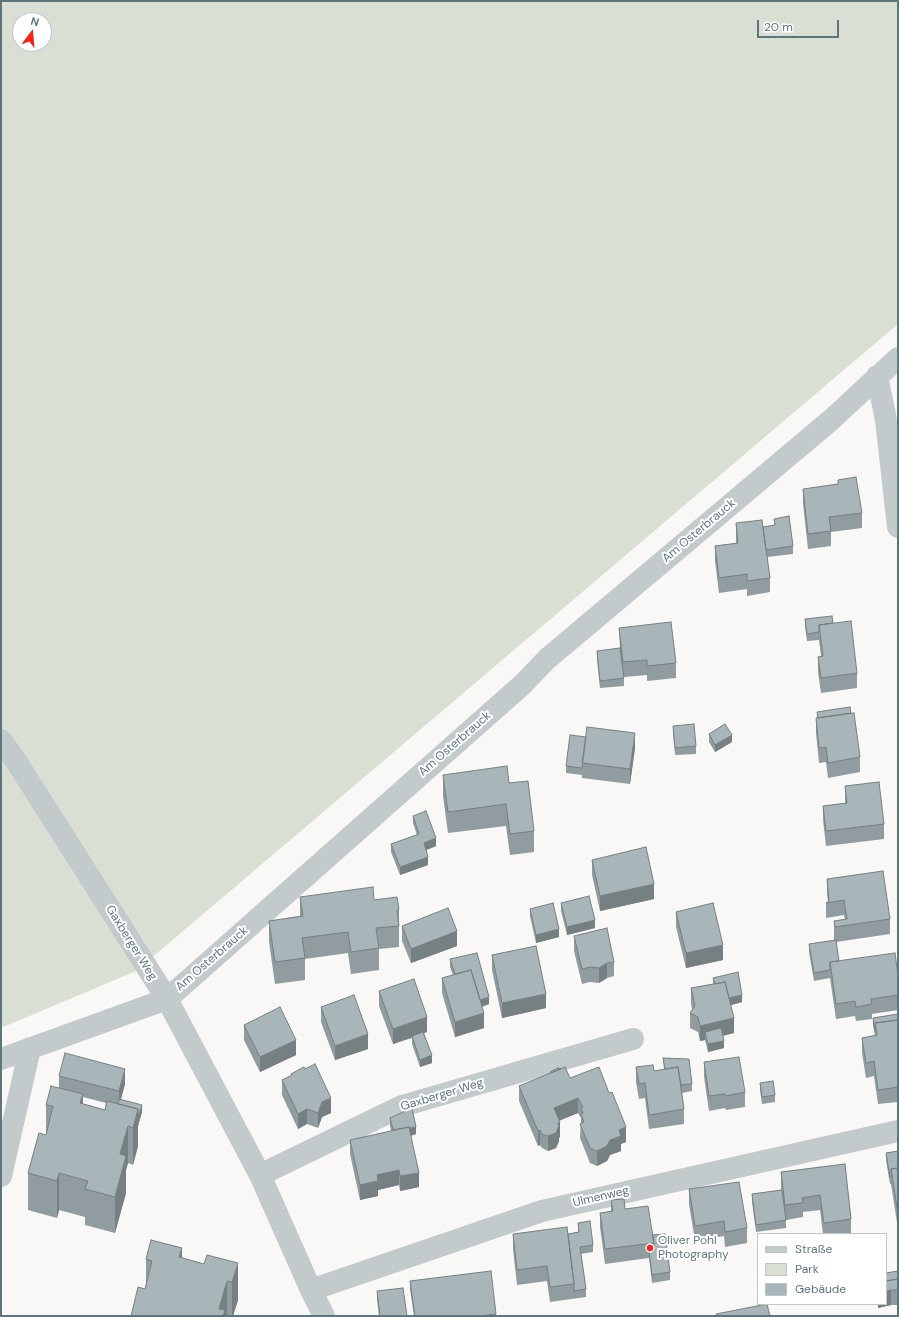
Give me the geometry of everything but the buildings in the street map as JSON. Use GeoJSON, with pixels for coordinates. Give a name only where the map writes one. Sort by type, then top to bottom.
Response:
{"type":"FeatureCollection","features":[{"type":"Feature","properties":{"kind":"street","name":"Am Osterbrauck"},"geometry":{"type":"LineString","coordinates":[[1,1059],[167,999],[522,685],[547,659],[831,420],[898,358]]}},
{"type":"Feature","properties":{"kind":"street"},"geometry":{"type":"LineString","coordinates":[[877,376],[886,420],[898,527]]}},
{"type":"Feature","properties":{"kind":"street","name":"Gaxberger Weg"},"geometry":{"type":"LineString","coordinates":[[1,740],[16,761],[167,999],[260,1175],[324,1316]]}},
{"type":"Feature","properties":{"kind":"street","name":"Gaxberger Weg"},"geometry":{"type":"LineString","coordinates":[[260,1175],[402,1106],[633,1039]]}},
{"type":"Feature","properties":{"kind":"street"},"geometry":{"type":"LineString","coordinates":[[1,1176],[30,1048]]}},
{"type":"Feature","properties":{"kind":"street","name":"Ulmenweg"},"geometry":{"type":"LineString","coordinates":[[311,1290],[542,1211],[898,1130]]}},
{"type":"Feature","properties":{"kind":"green space"},"geometry":{"type":"Polygon","coordinates":[[[1,1],[898,1],[898,324],[136,971],[1,1028],[1,1]]]}},
{"type":"Feature","properties":{"kind":"place","name":"Oliver Pohl Photography"},"geometry":{"type":"Point","coordinates":[650,1248]}}]}
